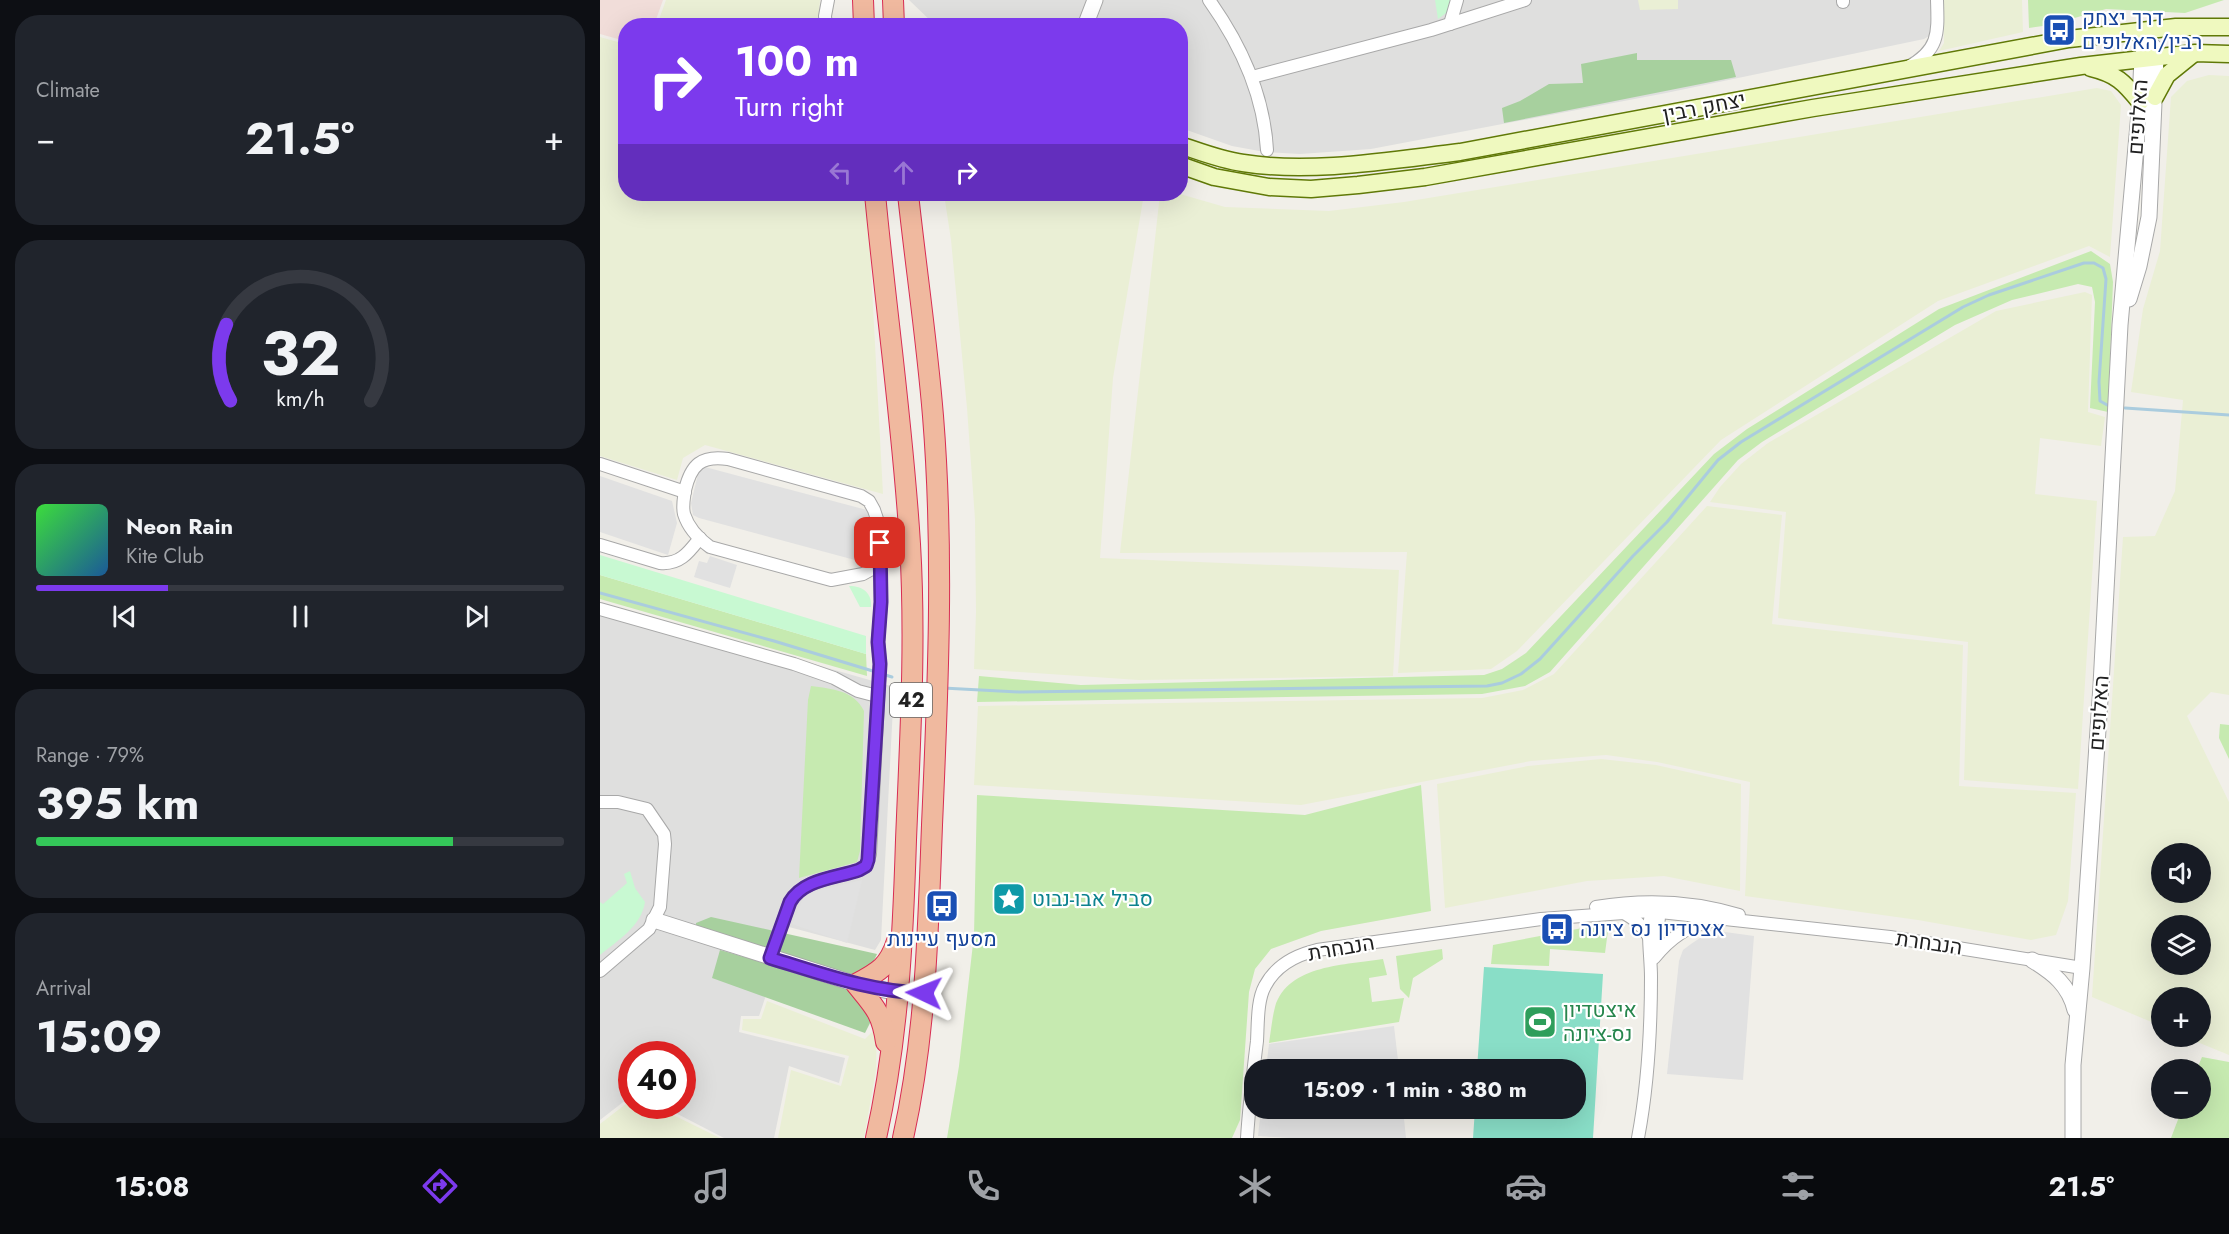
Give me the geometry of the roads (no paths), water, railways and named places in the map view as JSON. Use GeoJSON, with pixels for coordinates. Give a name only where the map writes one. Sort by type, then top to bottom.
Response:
{"type":"FeatureCollection","features":[{"type":"Feature","properties":{"kind":"highway"},"geometry":{"type":"LineString","coordinates":[[863,0],[864,18]]}},
{"type":"Feature","properties":{"kind":"highway"},"geometry":{"type":"LineString","coordinates":[[893,3],[894,18]]}},
{"type":"Feature","properties":{"kind":"highway"},"geometry":{"type":"LineString","coordinates":[[893,3],[902,18]]}},
{"type":"Feature","properties":{"kind":"highway","name":"42"},"geometry":{"type":"LineString","coordinates":[[876,201],[899,407],[910,546],[913,638],[904,906],[898,993],[876,1138]]}},
{"type":"Feature","properties":{"kind":"highway","name":"42"},"geometry":{"type":"LineString","coordinates":[[903,1138],[922,1024],[924,993],[939,649],[940,563],[933,416],[909,201]]}},
{"type":"Feature","properties":{"kind":"highway"},"geometry":{"type":"LineString","coordinates":[[889,1062],[879,1012],[856,984],[878,973],[893,953],[904,906]]}},
{"type":"Feature","properties":{"kind":"main road","name":"יצחק רבין"},"geometry":{"type":"LineString","coordinates":[[1188,148],[1219,159],[1245,164],[1308,167],[1460,152],[2069,39],[2176,27],[2229,27]]}},
{"type":"Feature","properties":{"kind":"main road","name":"יצחק רבין"},"geometry":{"type":"LineString","coordinates":[[1188,168],[1214,177],[1269,187],[1311,189],[1358,185],[1425,177],[1813,108],[2081,66],[2194,53],[2229,54]]}},
{"type":"Feature","properties":{"kind":"main road"},"geometry":{"type":"LineString","coordinates":[[2081,66],[2109,72],[2147,100],[2167,75],[2194,53]]}},
{"type":"Feature","properties":{"kind":"street"},"geometry":{"type":"LineString","coordinates":[[825,18],[828,0]]}},
{"type":"Feature","properties":{"kind":"street"},"geometry":{"type":"LineString","coordinates":[[1088,18],[1095,0]]}},
{"type":"Feature","properties":{"kind":"street"},"geometry":{"type":"LineString","coordinates":[[1450,24],[1457,0]]}},
{"type":"Feature","properties":{"kind":"street"},"geometry":{"type":"LineString","coordinates":[[1252,76],[1450,24],[1525,0]]}},
{"type":"Feature","properties":{"kind":"street"},"geometry":{"type":"LineString","coordinates":[[1902,70],[1923,57],[1935,42],[1938,33],[1937,0]]}},
{"type":"Feature","properties":{"kind":"street"},"geometry":{"type":"LineString","coordinates":[[1211,1],[1252,76],[1263,112],[1268,150]]}},
{"type":"Feature","properties":{"kind":"street","name":"האלופים"},"geometry":{"type":"LineString","coordinates":[[2073,1138],[2076,1017],[2082,968],[2101,685],[2120,325],[2147,100],[2150,30]]}},
{"type":"Feature","properties":{"kind":"street"},"geometry":{"type":"LineString","coordinates":[[770,958],[795,893],[807,885],[859,870],[866,866],[868,860],[880,666],[879,531],[874,510],[869,501],[851,492],[728,459],[712,458],[695,466],[688,480],[683,508],[685,516],[700,538],[710,547],[834,581],[872,569],[879,560]]}},
{"type":"Feature","properties":{"kind":"street"},"geometry":{"type":"LineString","coordinates":[[600,464],[685,492]]}},
{"type":"Feature","properties":{"kind":"street"},"geometry":{"type":"LineString","coordinates":[[600,544],[670,564],[679,561],[700,538]]}},
{"type":"Feature","properties":{"kind":"street"},"geometry":{"type":"LineString","coordinates":[[857,575],[872,583],[880,594]]}},
{"type":"Feature","properties":{"kind":"street"},"geometry":{"type":"LineString","coordinates":[[600,609],[794,664],[834,678],[858,691],[878,696]]}},
{"type":"Feature","properties":{"kind":"street"},"geometry":{"type":"LineString","coordinates":[[600,802],[618,802],[647,809],[660,826],[665,844],[660,907],[654,920],[649,929],[600,971]]}},
{"type":"Feature","properties":{"kind":"street","name":"הנבחרת"},"geometry":{"type":"LineString","coordinates":[[1541,919],[1616,903],[1722,919],[1890,937],[2082,968]]}},
{"type":"Feature","properties":{"kind":"street"},"geometry":{"type":"LineString","coordinates":[[1638,1138],[1646,1094],[1651,976],[1649,937],[1654,908]]}},
{"type":"Feature","properties":{"kind":"street"},"geometry":{"type":"LineString","coordinates":[[1651,976],[1658,932],[1654,908]]}},
{"type":"Feature","properties":{"kind":"street","name":"הנבחרת"},"geometry":{"type":"LineString","coordinates":[[1247,1137],[1264,987],[1280,968],[1301,954],[1335,947],[1541,919],[1654,908],[1719,910],[1775,925]]}},
{"type":"Feature","properties":{"kind":"street"},"geometry":{"type":"LineString","coordinates":[[1621,912],[1635,918],[1644,927],[1649,937]]}},
{"type":"Feature","properties":{"kind":"street"},"geometry":{"type":"LineString","coordinates":[[1654,958],[1679,933],[1696,924],[1722,919]]}},
{"type":"Feature","properties":{"kind":"street"},"geometry":{"type":"LineString","coordinates":[[654,920],[856,984],[898,993],[924,993]]}},
{"type":"Feature","properties":{"kind":"street"},"geometry":{"type":"LineString","coordinates":[[2032,960],[2058,977],[2072,999],[2076,1017]]}},
{"type":"Feature","properties":{"kind":"street","name":"האלופים"},"geometry":{"type":"LineString","coordinates":[[2073,1102],[2079,1138]]}},
{"type":"Feature","properties":{"kind":"waterway"},"geometry":{"type":"LineString","coordinates":[[943,688],[1019,692],[1487,686],[1502,683],[1521,674],[1540,659],[1633,556],[1667,522],[1718,460],[1741,442],[1963,307],[1989,295],[2084,263],[2094,263],[2103,268],[2106,279],[2099,382],[2100,401],[2109,406]]}},
{"type":"Feature","properties":{"kind":"waterway"},"geometry":{"type":"LineString","coordinates":[[2125,408],[2229,415]]}},
{"type":"Feature","properties":{"kind":"waterway"},"geometry":{"type":"LineString","coordinates":[[600,593],[876,672]]}},
{"type":"Feature","properties":{"kind":"waterway"},"geometry":{"type":"LineString","coordinates":[[882,674],[892,677]]}},
{"type":"Feature","properties":{"kind":"place","name":"דרך יצחק רבין/האלופים"},"geometry":{"type":"Point","coordinates":[2059,30]}},
{"type":"Feature","properties":{"kind":"place","name":"סביל אבו-נבוט"},"geometry":{"type":"Point","coordinates":[1009,899]}},
{"type":"Feature","properties":{"kind":"place","name":"מסעף עיינות"},"geometry":{"type":"Point","coordinates":[942,906]}},
{"type":"Feature","properties":{"kind":"place","name":"אצטדיון נס ציונה"},"geometry":{"type":"Point","coordinates":[1557,929]}},
{"type":"Feature","properties":{"kind":"place","name":"איצטדיון נס-ציונה"},"geometry":{"type":"Point","coordinates":[1540,1022]}}]}
